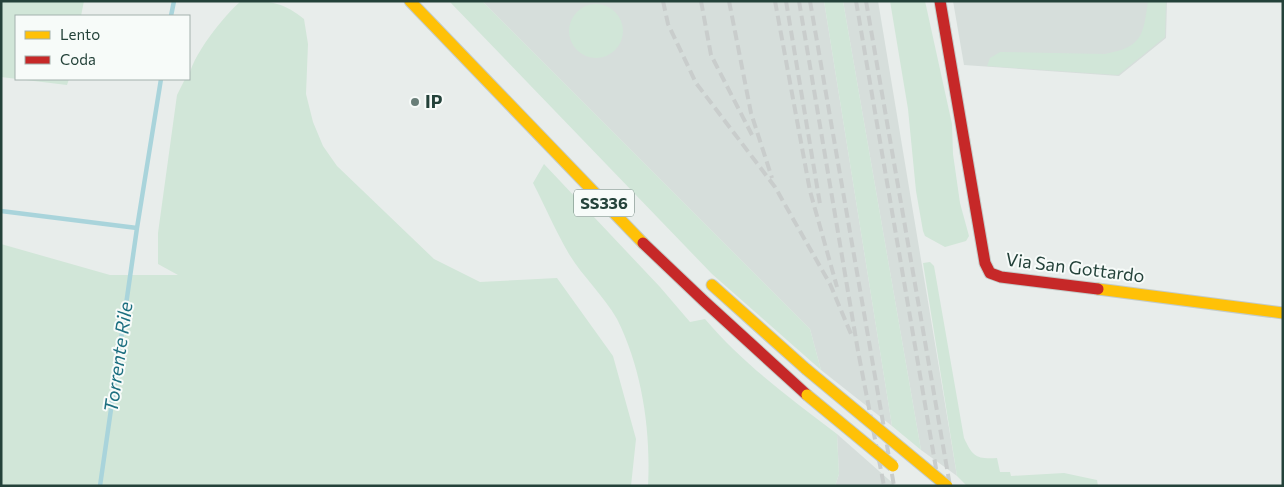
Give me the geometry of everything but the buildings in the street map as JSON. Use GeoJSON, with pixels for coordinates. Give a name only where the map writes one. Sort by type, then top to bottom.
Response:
{"type":"FeatureCollection","features":[{"type":"Feature","properties":{"kind":"main road","name":"SS336"},"geometry":{"type":"LineString","coordinates":[[410,1],[681,282],[739,337],[903,474]]}},
{"type":"Feature","properties":{"kind":"main road","name":"Via San Gottardo"},"geometry":{"type":"LineString","coordinates":[[940,1],[985,263],[990,274],[1001,277],[1283,313]]}},
{"type":"Feature","properties":{"kind":"main road"},"geometry":{"type":"LineString","coordinates":[[702,276],[806,369],[947,486]]}},
{"type":"Feature","properties":{"kind":"shaded area"},"geometry":{"type":"Polygon","coordinates":[[[482,1],[824,1],[892,426],[821,370],[810,329],[482,1]]]}},
{"type":"Feature","properties":{"kind":"shaded area"},"geometry":{"type":"Polygon","coordinates":[[[843,1],[878,1],[957,476],[921,450],[843,1]]]}},
{"type":"Feature","properties":{"kind":"shaded area"},"geometry":{"type":"Polygon","coordinates":[[[953,1],[1167,1],[1166,38],[1119,76],[964,65],[953,1]]]}},
{"type":"Feature","properties":{"kind":"shaded area"},"geometry":{"type":"Polygon","coordinates":[[[837,434],[896,486],[835,486],[839,474],[837,434]]]}},
{"type":"Feature","properties":{"kind":"green space"},"geometry":{"type":"Polygon","coordinates":[[[1,1],[84,1],[81,15],[15,15],[15,79],[1,77],[1,1]]]}},
{"type":"Feature","properties":{"kind":"green space"},"geometry":{"type":"Polygon","coordinates":[[[241,1],[274,3],[296,13],[304,19],[308,44],[306,94],[313,122],[323,146],[337,166],[434,259],[480,282],[557,278],[613,356],[636,439],[631,486],[1,486],[1,244],[110,275],[178,275],[158,264],[158,233],[177,95],[184,80],[190,80],[191,70],[201,49],[234,7],[241,1]]]}},
{"type":"Feature","properties":{"kind":"green space"},"geometry":{"type":"Polygon","coordinates":[[[449,1],[482,1],[810,329],[821,370],[712,274],[449,1]]]}},
{"type":"Feature","properties":{"kind":"green space"},"geometry":{"type":"Polygon","coordinates":[[[824,1],[843,1],[921,450],[892,426],[824,1]]]}},
{"type":"Feature","properties":{"kind":"green space"},"geometry":{"type":"Polygon","coordinates":[[[890,1],[925,1],[952,124],[953,154],[960,203],[969,236],[966,241],[945,247],[925,236],[923,231],[916,191],[908,109],[890,1]]]}},
{"type":"Feature","properties":{"kind":"green space"},"geometry":{"type":"Polygon","coordinates":[[[1148,1],[1166,1],[1165,37],[1118,75],[987,66],[990,58],[1000,52],[1105,54],[1127,48],[1139,38],[1145,23],[1148,1]]]}},
{"type":"Feature","properties":{"kind":"green space"},"geometry":{"type":"Polygon","coordinates":[[[596,4],[606,6],[615,12],[621,21],[623,31],[621,41],[615,50],[606,56],[596,58],[586,56],[577,50],[571,41],[569,31],[571,21],[577,12],[586,6],[596,4]]]}},
{"type":"Feature","properties":{"kind":"green space"},"geometry":{"type":"Polygon","coordinates":[[[26,80],[69,80],[67,85],[26,80]]]}},
{"type":"Feature","properties":{"kind":"green space"},"geometry":{"type":"Polygon","coordinates":[[[544,164],[660,287],[690,322],[705,319],[751,366],[837,434],[839,474],[835,486],[648,486],[649,465],[646,422],[639,379],[633,358],[617,319],[569,254],[533,183],[544,164]]]}},
{"type":"Feature","properties":{"kind":"green space"},"geometry":{"type":"Polygon","coordinates":[[[930,262],[934,266],[964,438],[973,453],[984,458],[997,458],[1000,472],[1010,472],[1011,476],[1064,473],[1097,480],[1098,486],[967,486],[957,476],[923,263],[930,262]]]}},
{"type":"Feature","properties":{"kind":"waterway"},"geometry":{"type":"LineString","coordinates":[[171,15],[174,1]]}},
{"type":"Feature","properties":{"kind":"waterway","name":"Torrente Rile"},"geometry":{"type":"LineString","coordinates":[[100,486],[137,228],[161,80]]}},
{"type":"Feature","properties":{"kind":"waterway"},"geometry":{"type":"LineString","coordinates":[[1,211],[137,228]]}},
{"type":"Feature","properties":{"kind":"railway"},"geometry":{"type":"LineString","coordinates":[[663,1],[668,24],[696,83],[775,187],[830,284],[851,334]]}},
{"type":"Feature","properties":{"kind":"railway"},"geometry":{"type":"LineString","coordinates":[[701,1],[711,55],[752,135]]}},
{"type":"Feature","properties":{"kind":"railway"},"geometry":{"type":"LineString","coordinates":[[729,1],[751,113],[772,178]]}},
{"type":"Feature","properties":{"kind":"railway"},"geometry":{"type":"LineString","coordinates":[[775,1],[810,191],[837,287]]}},
{"type":"Feature","properties":{"kind":"railway"},"geometry":{"type":"LineString","coordinates":[[786,1],[820,204]]}},
{"type":"Feature","properties":{"kind":"railway"},"geometry":{"type":"LineString","coordinates":[[799,1],[858,351],[884,486]]}},
{"type":"Feature","properties":{"kind":"railway"},"geometry":{"type":"LineString","coordinates":[[810,1],[894,486]]}},
{"type":"Feature","properties":{"kind":"railway"},"geometry":{"type":"LineString","coordinates":[[856,1],[939,486]]}},
{"type":"Feature","properties":{"kind":"railway"},"geometry":{"type":"LineString","coordinates":[[866,1],[950,486]]}},
{"type":"Feature","properties":{"kind":"traffic: slow"},"geometry":{"type":"LineString","coordinates":[[410,1],[643,243]]}},
{"type":"Feature","properties":{"kind":"traffic: slow"},"geometry":{"type":"LineString","coordinates":[[712,285],[806,369]]}},
{"type":"Feature","properties":{"kind":"traffic: slow"},"geometry":{"type":"LineString","coordinates":[[1098,289],[1283,313]]}},
{"type":"Feature","properties":{"kind":"traffic: slow"},"geometry":{"type":"LineString","coordinates":[[806,369],[947,486]]}},
{"type":"Feature","properties":{"kind":"traffic: slow"},"geometry":{"type":"LineString","coordinates":[[807,395],[893,466]]}},
{"type":"Feature","properties":{"kind":"traffic: jam"},"geometry":{"type":"LineString","coordinates":[[940,1],[985,263],[990,273],[1001,277],[1098,289]]}},
{"type":"Feature","properties":{"kind":"traffic: jam"},"geometry":{"type":"LineString","coordinates":[[643,243],[807,395]]}},
{"type":"Feature","properties":{"kind":"place","name":"IP"},"geometry":{"type":"Point","coordinates":[415,102]}}]}
